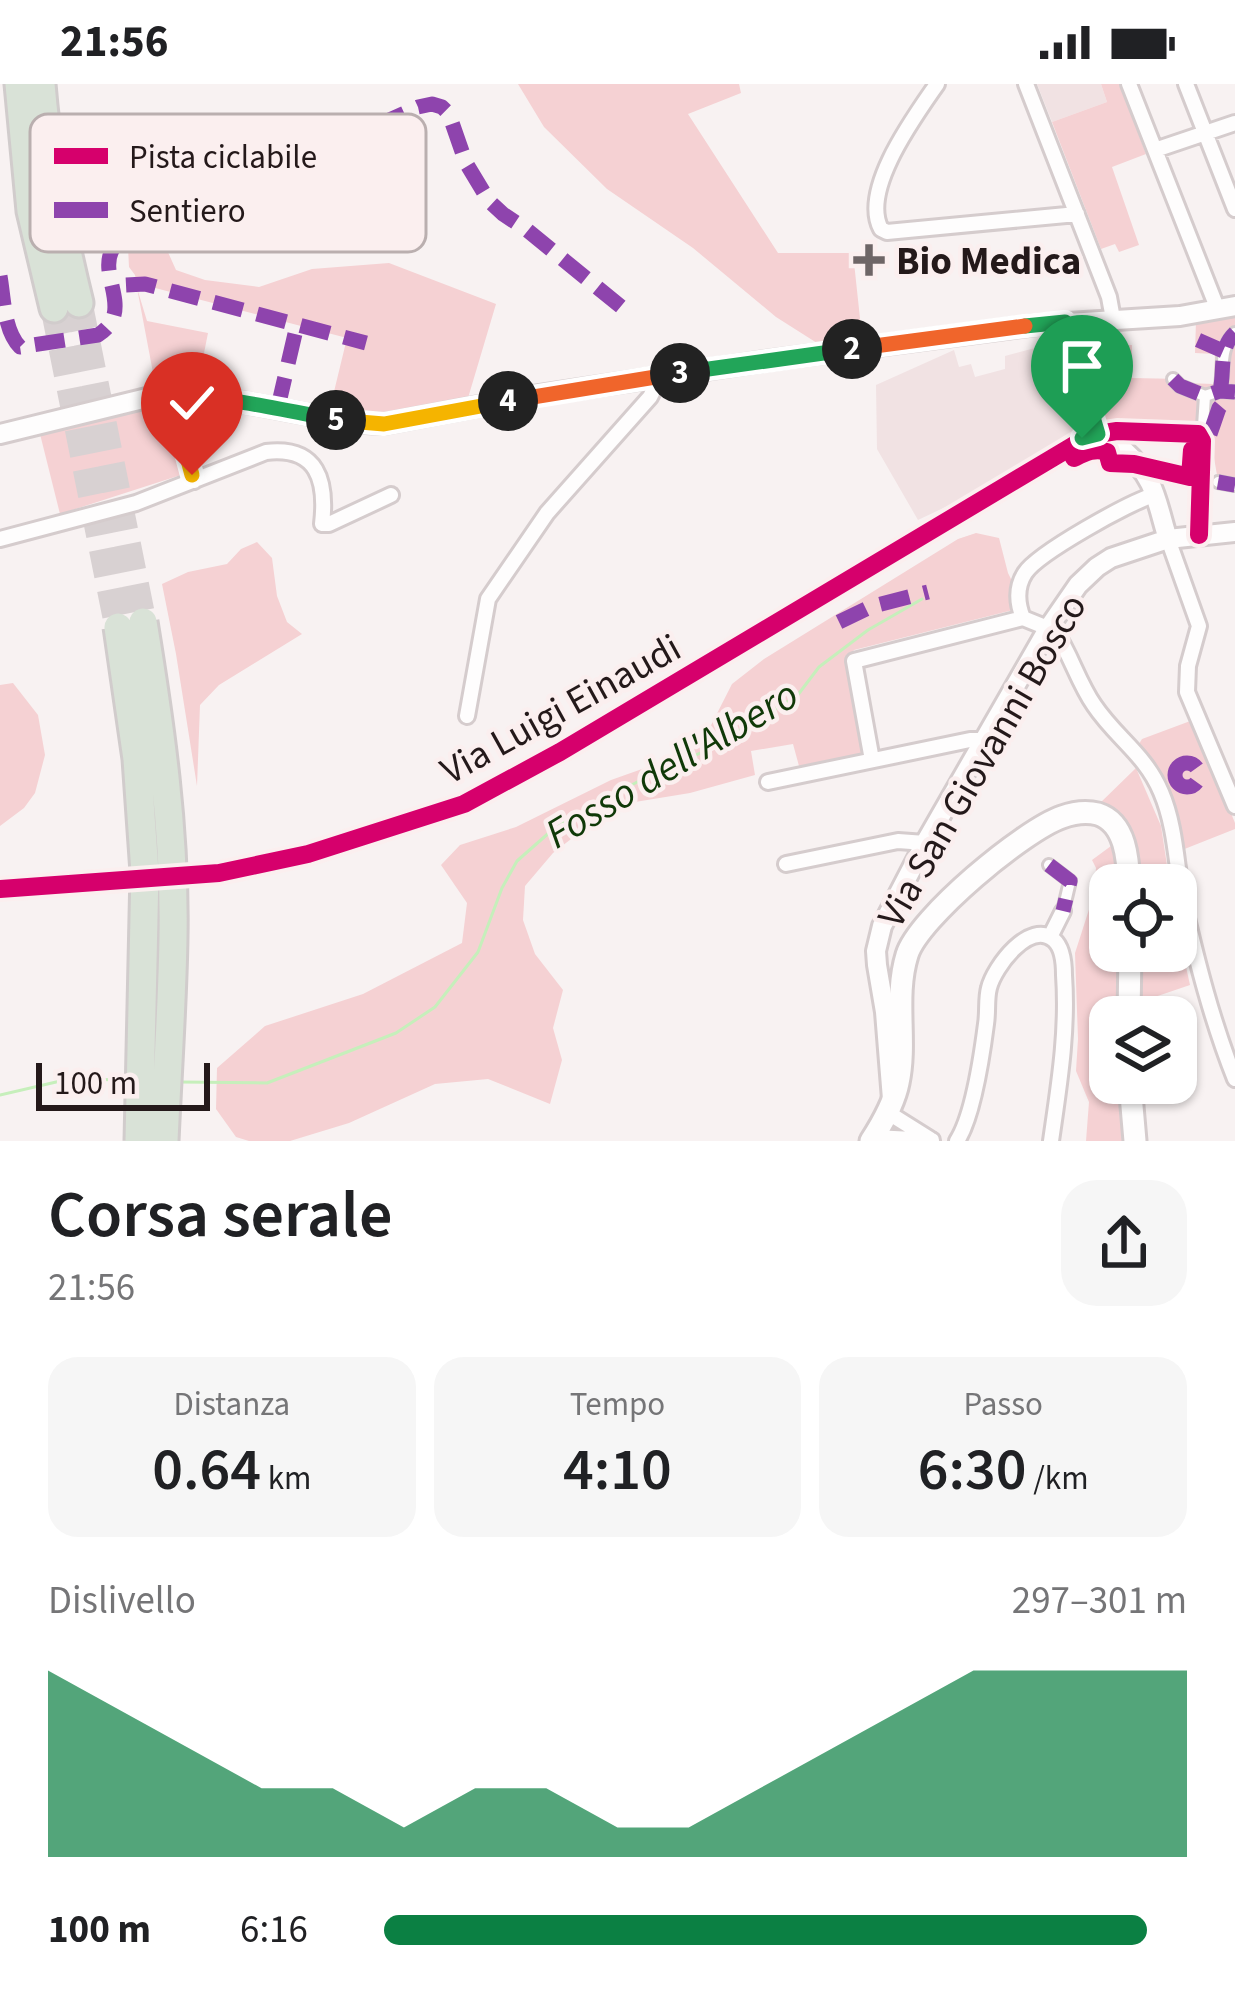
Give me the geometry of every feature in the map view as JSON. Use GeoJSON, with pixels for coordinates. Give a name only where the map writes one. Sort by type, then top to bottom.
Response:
{"type":"FeatureCollection","features":[{"type":"Feature","properties":{"kind":"highway"},"geometry":{"type":"LineString","coordinates":[[19,84],[30,200]]}},
{"type":"Feature","properties":{"kind":"highway"},"geometry":{"type":"LineString","coordinates":[[40,84],[43,114]]}},
{"type":"Feature","properties":{"kind":"highway"},"geometry":{"type":"LineString","coordinates":[[46,252],[66,305],[61,252]]}},
{"type":"Feature","properties":{"kind":"highway"},"geometry":{"type":"LineString","coordinates":[[139,1141],[146,872],[130,625],[161,744],[173,933],[164,1141]]}},
{"type":"Feature","properties":{"kind":"main road"},"geometry":{"type":"LineString","coordinates":[[873,1139],[898,1085],[902,974],[910,946],[936,913],[1033,832],[1060,817],[1095,814],[1113,825],[1124,843],[1127,864]]}},
{"type":"Feature","properties":{"kind":"main road"},"geometry":{"type":"LineString","coordinates":[[1132,1104],[1135,1141]]}},
{"type":"Feature","properties":{"kind":"street"},"geometry":{"type":"LineString","coordinates":[[937,84],[892,154],[875,212],[880,229],[1077,214]]}},
{"type":"Feature","properties":{"kind":"street"},"geometry":{"type":"LineString","coordinates":[[1026,84],[1109,297],[1113,319]]}},
{"type":"Feature","properties":{"kind":"street"},"geometry":{"type":"LineString","coordinates":[[0,434],[170,395],[215,397],[332,420],[384,424],[654,377],[1065,322],[1180,316],[1227,308],[1130,84]]}},
{"type":"Feature","properties":{"kind":"street"},"geometry":{"type":"LineString","coordinates":[[1186,84],[1235,209]]}},
{"type":"Feature","properties":{"kind":"street"},"geometry":{"type":"LineString","coordinates":[[1155,150],[1235,123]]}},
{"type":"Feature","properties":{"kind":"street"},"geometry":{"type":"LineString","coordinates":[[1065,322],[1096,428],[1125,453],[1154,495],[1199,626],[1188,666],[1187,692],[1235,806]]}},
{"type":"Feature","properties":{"kind":"street"},"geometry":{"type":"LineString","coordinates":[[1220,391],[1223,351],[1235,333]]}},
{"type":"Feature","properties":{"kind":"street","name":"Via Luigi Einaudi"},"geometry":{"type":"LineString","coordinates":[[467,716],[488,599],[547,513],[650,397],[654,377]]}},
{"type":"Feature","properties":{"kind":"street"},"geometry":{"type":"LineString","coordinates":[[1173,379],[1205,396],[1235,392]]}},
{"type":"Feature","properties":{"kind":"street"},"geometry":{"type":"LineString","coordinates":[[170,395],[194,481]]}},
{"type":"Feature","properties":{"kind":"street"},"geometry":{"type":"LineString","coordinates":[[1199,535],[1205,396]]}},
{"type":"Feature","properties":{"kind":"street"},"geometry":{"type":"LineString","coordinates":[[1096,428],[1194,432],[1202,441]]}},
{"type":"Feature","properties":{"kind":"street","name":"Via Luigi Einaudi"},"geometry":{"type":"LineString","coordinates":[[0,889],[219,873],[308,854],[464,804],[579,741],[1096,428]]}},
{"type":"Feature","properties":{"kind":"street"},"geometry":{"type":"LineString","coordinates":[[0,539],[136,503],[281,450],[299,454],[320,476],[325,495],[322,524],[391,495]]}},
{"type":"Feature","properties":{"kind":"street"},"geometry":{"type":"LineString","coordinates":[[1218,482],[1235,485]]}},
{"type":"Feature","properties":{"kind":"street"},"geometry":{"type":"LineString","coordinates":[[1023,618],[1018,604],[1020,585],[1035,561],[1154,495]]}},
{"type":"Feature","properties":{"kind":"street","name":"Via San Giovanni Bosco"},"geometry":{"type":"LineString","coordinates":[[890,1106],[876,951],[882,926],[1049,627],[1097,567],[1127,551],[1168,539],[1235,532]]}},
{"type":"Feature","properties":{"kind":"street"},"geometry":{"type":"LineString","coordinates":[[872,760],[854,661],[1023,618],[1049,627],[1060,638],[1094,706],[1142,757],[1160,788],[1171,821],[1192,938],[1228,1041],[1235,1079]]}},
{"type":"Feature","properties":{"kind":"street"},"geometry":{"type":"LineString","coordinates":[[768,782],[984,740]]}},
{"type":"Feature","properties":{"kind":"street"},"geometry":{"type":"LineString","coordinates":[[786,864],[898,841],[925,843]]}},
{"type":"Feature","properties":{"kind":"street"},"geometry":{"type":"LineString","coordinates":[[1049,865],[1070,881],[1050,937]]}},
{"type":"Feature","properties":{"kind":"street"},"geometry":{"type":"LineString","coordinates":[[957,1141],[967,1122],[985,1033],[988,989],[1017,944],[1030,936],[1050,937],[1060,948],[1064,973],[1065,1046],[1051,1141]]}},
{"type":"Feature","properties":{"kind":"street"},"geometry":{"type":"LineString","coordinates":[[890,1106],[933,1140]]}},
{"type":"Feature","properties":{"kind":"street"},"geometry":{"type":"LineString","coordinates":[[873,1139],[933,1140]]}},
{"type":"Feature","properties":{"kind":"shaded area"},"geometry":{"type":"Polygon","coordinates":[[[518,84],[739,84],[741,93],[688,114],[778,253],[853,253],[862,337],[817,343],[776,317],[693,248],[607,189],[544,127],[518,84]]]}},
{"type":"Feature","properties":{"kind":"shaded area"},"geometry":{"type":"Polygon","coordinates":[[[1037,84],[1101,84],[1107,102],[1052,122],[1037,84]]]}},
{"type":"Feature","properties":{"kind":"shaded area"},"geometry":{"type":"Polygon","coordinates":[[[1101,84],[1120,84],[1146,154],[1112,167],[1139,245],[1119,252],[1115,244],[1101,249],[1052,122],[1107,102],[1101,84]]]}},
{"type":"Feature","properties":{"kind":"shaded area"},"geometry":{"type":"Polygon","coordinates":[[[128,252],[168,252],[176,270],[205,280],[259,287],[312,269],[389,263],[496,304],[468,398],[377,414],[331,404],[347,338],[136,283],[128,252]]]}},
{"type":"Feature","properties":{"kind":"shaded area"},"geometry":{"type":"Polygon","coordinates":[[[137,288],[147,321],[208,333],[197,388],[154,378],[137,288]]]}},
{"type":"Feature","properties":{"kind":"shaded area"},"geometry":{"type":"Polygon","coordinates":[[[1235,312],[1235,478],[1217,475],[1210,435],[1190,430],[1190,421],[1100,417],[1079,344],[1132,345],[1132,378],[1214,384],[1215,354],[1195,353],[1196,321],[1235,312]]]}},
{"type":"Feature","properties":{"kind":"shaded area"},"geometry":{"type":"Polygon","coordinates":[[[1065,340],[1080,393],[1075,395],[1078,408],[1085,407],[1090,428],[992,485],[918,520],[877,449],[876,385],[954,350],[959,367],[971,364],[975,377],[1005,369],[1005,356],[1065,340]]]}},
{"type":"Feature","properties":{"kind":"shaded area"},"geometry":{"type":"Polygon","coordinates":[[[158,404],[166,408],[184,474],[60,514],[40,434],[158,404]]]}},
{"type":"Feature","properties":{"kind":"shaded area"},"geometry":{"type":"Polygon","coordinates":[[[976,533],[999,538],[1008,573],[1025,607],[854,650],[849,658],[865,753],[799,766],[793,744],[751,751],[755,775],[635,802],[593,822],[553,853],[525,886],[523,920],[535,954],[563,990],[553,1028],[562,1060],[550,1104],[488,1079],[435,1084],[349,1123],[290,1141],[236,1137],[216,1109],[217,1068],[265,1026],[363,994],[462,943],[467,903],[441,865],[460,845],[516,827],[611,780],[702,743],[732,684],[764,659],[958,539],[976,533]]]}},
{"type":"Feature","properties":{"kind":"shaded area"},"geometry":{"type":"Polygon","coordinates":[[[257,542],[272,558],[277,596],[287,622],[302,634],[219,685],[200,705],[197,786],[162,584],[188,572],[227,564],[241,549],[257,542]]]}},
{"type":"Feature","properties":{"kind":"shaded area"},"geometry":{"type":"Polygon","coordinates":[[[13,683],[38,715],[45,755],[35,793],[0,826],[0,685],[13,683]]]}},
{"type":"Feature","properties":{"kind":"shaded area"},"geometry":{"type":"Polygon","coordinates":[[[1193,720],[1235,829],[1182,850],[1168,792],[1139,744],[1193,720]]]}},
{"type":"Feature","properties":{"kind":"shaded area"},"geometry":{"type":"Polygon","coordinates":[[[1136,768],[1161,826],[1167,864],[1126,864],[1097,806],[1136,768]]]}},
{"type":"Feature","properties":{"kind":"shaded area"},"geometry":{"type":"Polygon","coordinates":[[[1111,846],[1115,864],[1094,864],[1092,860],[1111,846]]]}},
{"type":"Feature","properties":{"kind":"shaded area"},"geometry":{"type":"Polygon","coordinates":[[[1089,910],[1089,972],[1117,972],[1117,996],[1089,996],[1089,1102],[1076,1071],[1075,953],[1089,910]]]}},
{"type":"Feature","properties":{"kind":"shaded area"},"geometry":{"type":"Polygon","coordinates":[[[1137,972],[1187,972],[1190,985],[1158,996],[1137,996],[1137,972]]]}},
{"type":"Feature","properties":{"kind":"shaded area"},"geometry":{"type":"Polygon","coordinates":[[[1089,1102],[1119,1104],[1122,1141],[1086,1141],[1089,1102]]]}},
{"type":"Feature","properties":{"kind":"waterway","name":"Fosso dell'Albero"},"geometry":{"type":"LineString","coordinates":[[180,1082],[267,1083],[396,1033],[435,1007],[478,952],[517,861],[559,824],[709,749],[797,696],[819,667],[868,630],[922,599]]}},
{"type":"Feature","properties":{"kind":"waterway","name":"Fosso dell'Albero"},"geometry":{"type":"LineString","coordinates":[[0,1095],[69,1079],[128,1080]]}},
{"type":"Feature","properties":{"kind":"tunnel"},"geometry":{"type":"LineString","coordinates":[[79,303],[143,622]]}},
{"type":"Feature","properties":{"kind":"tunnel"},"geometry":{"type":"LineString","coordinates":[[54,308],[118,627]]}},
{"type":"Feature","properties":{"kind":"marked path"},"geometry":{"type":"LineString","coordinates":[[403,114],[432,104],[442,107],[489,201],[625,310]]}},
{"type":"Feature","properties":{"kind":"marked path"},"geometry":{"type":"LineString","coordinates":[[0,276],[8,324],[20,347],[98,335],[114,314],[112,252]]}},
{"type":"Feature","properties":{"kind":"marked path"},"geometry":{"type":"LineString","coordinates":[[126,285],[145,284],[366,343]]}},
{"type":"Feature","properties":{"kind":"marked path"},"geometry":{"type":"LineString","coordinates":[[278,407],[297,325]]}},
{"type":"Feature","properties":{"kind":"marked path"},"geometry":{"type":"LineString","coordinates":[[1220,391],[1224,353],[1235,333]]}},
{"type":"Feature","properties":{"kind":"marked path"},"geometry":{"type":"LineString","coordinates":[[1198,340],[1223,351]]}},
{"type":"Feature","properties":{"kind":"marked path"},"geometry":{"type":"LineString","coordinates":[[1173,379],[1205,396],[1235,392]]}},
{"type":"Feature","properties":{"kind":"marked path"},"geometry":{"type":"LineString","coordinates":[[1210,434],[1219,408],[1231,394]]}},
{"type":"Feature","properties":{"kind":"marked path"},"geometry":{"type":"LineString","coordinates":[[1218,482],[1235,485]]}},
{"type":"Feature","properties":{"kind":"marked path"},"geometry":{"type":"LineString","coordinates":[[839,622],[870,607],[928,592]]}},
{"type":"Feature","properties":{"kind":"marked path"},"geometry":{"type":"LineString","coordinates":[[1187,763],[1196,766],[1199,775],[1196,784],[1187,787],[1178,784],[1175,775],[1178,766],[1187,763]]}},
{"type":"Feature","properties":{"kind":"marked path"},"geometry":{"type":"LineString","coordinates":[[1049,865],[1070,881],[1063,911]]}},
{"type":"Feature","properties":{"kind":"cycle path"},"geometry":{"type":"LineString","coordinates":[[0,889],[219,873],[308,854],[464,804],[560,752],[1091,435],[1117,431],[1198,434],[1202,441],[1199,535]]}},
{"type":"Feature","properties":{"kind":"cycle path"},"geometry":{"type":"LineString","coordinates":[[1074,458],[1103,451],[1110,463],[1190,477],[1192,450]]}},
{"type":"Feature","properties":{"kind":"place","name":"Bio Medica"},"geometry":{"type":"Point","coordinates":[869,260]}},
{"type":"Feature","properties":{"kind":"route"},"geometry":{"type":"LineString","coordinates":[[192,475],[170,395],[215,397],[332,420],[384,424],[764,361],[1065,322],[1098,434],[1082,438]]}}]}
